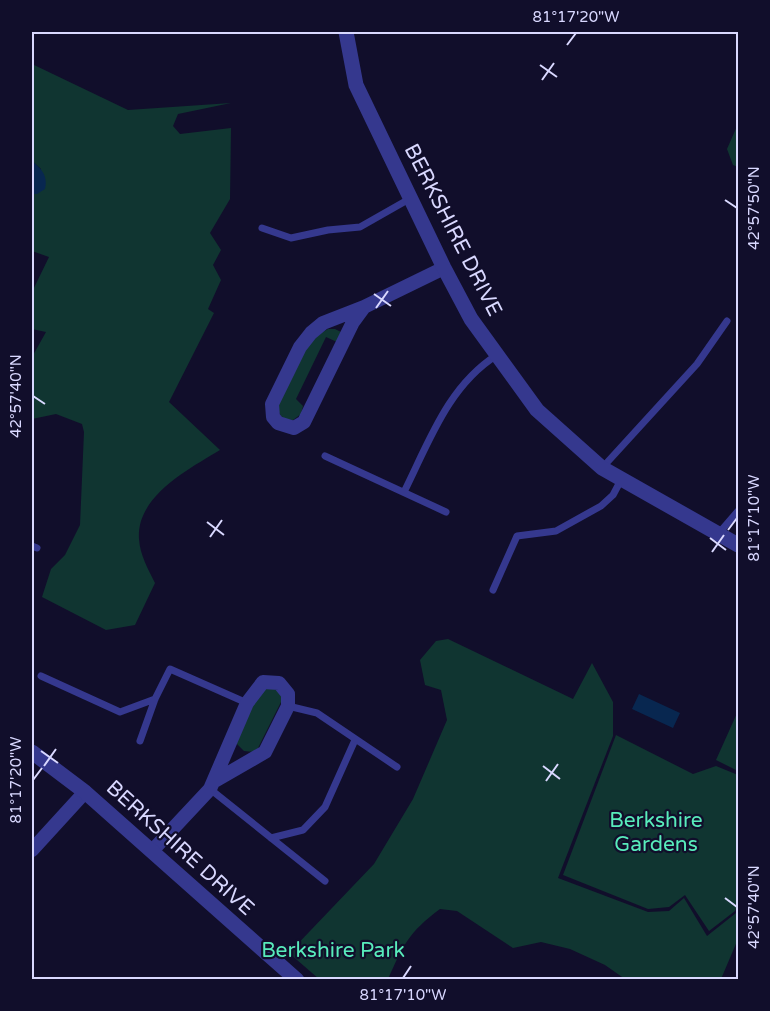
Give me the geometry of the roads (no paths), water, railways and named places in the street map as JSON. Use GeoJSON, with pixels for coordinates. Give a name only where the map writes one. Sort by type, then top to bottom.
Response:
{"type":"FeatureCollection","features":[{"type":"Feature","properties":{"kind":"street","name":"BERKSHIRE DRIVE"},"geometry":{"type":"LineString","coordinates":[[346,32],[356,85],[444,268],[471,319],[537,410],[602,468],[738,545]]}},
{"type":"Feature","properties":{"kind":"street"},"geometry":{"type":"LineString","coordinates":[[364,307],[353,322],[304,422],[294,428],[278,423],[273,417],[272,404],[304,341],[323,323],[364,307],[444,268]]}},
{"type":"Feature","properties":{"kind":"street"},"geometry":{"type":"LineString","coordinates":[[152,850],[211,786],[265,752],[288,706],[288,694],[279,683],[263,681],[247,703],[211,786]]}},
{"type":"Feature","properties":{"kind":"street","name":"BERKSHIRE DRIVE"},"geometry":{"type":"LineString","coordinates":[[32,752],[85,792],[297,980]]}},
{"type":"Feature","properties":{"kind":"street"},"geometry":{"type":"LineString","coordinates":[[32,850],[85,792]]}},
{"type":"Feature","properties":{"kind":"lane"},"geometry":{"type":"LineString","coordinates":[[262,228],[291,238],[328,230],[360,227],[411,198]]}},
{"type":"Feature","properties":{"kind":"lane"},"geometry":{"type":"LineString","coordinates":[[602,468],[697,364],[727,321]]}},
{"type":"Feature","properties":{"kind":"lane"},"geometry":{"type":"LineString","coordinates":[[404,492],[453,397],[466,379],[496,355]]}},
{"type":"Feature","properties":{"kind":"lane"},"geometry":{"type":"LineString","coordinates":[[325,456],[446,512]]}},
{"type":"Feature","properties":{"kind":"lane"},"geometry":{"type":"LineString","coordinates":[[493,590],[517,536],[556,531],[602,506],[613,495],[621,480]]}},
{"type":"Feature","properties":{"kind":"lane"},"geometry":{"type":"LineString","coordinates":[[718,535],[738,512]]}},
{"type":"Feature","properties":{"kind":"lane"},"geometry":{"type":"LineString","coordinates":[[140,741],[155,699],[170,669],[247,703]]}},
{"type":"Feature","properties":{"kind":"lane"},"geometry":{"type":"LineString","coordinates":[[41,676],[120,712],[155,699]]}},
{"type":"Feature","properties":{"kind":"lane"},"geometry":{"type":"LineString","coordinates":[[288,706],[317,713],[397,767]]}},
{"type":"Feature","properties":{"kind":"lane"},"geometry":{"type":"LineString","coordinates":[[271,838],[303,830],[325,807],[355,740]]}},
{"type":"Feature","properties":{"kind":"lane"},"geometry":{"type":"LineString","coordinates":[[211,786],[271,838],[325,880]]}},
{"type":"Feature","properties":{"kind":"water"},"geometry":{"type":"Polygon","coordinates":[[[32,161],[41,170],[46,180],[45,189],[37,194],[32,194],[32,161]]]}},
{"type":"Feature","properties":{"kind":"water"},"geometry":{"type":"Polygon","coordinates":[[[639,694],[680,713],[673,728],[632,709],[639,694]]]}},
{"type":"Feature","properties":{"kind":"park label","name":"Berkshire Gardens"},"geometry":{"type":"Point","coordinates":[656,832]}},
{"type":"Feature","properties":{"kind":"park label","name":"Berkshire Park"},"geometry":{"type":"Point","coordinates":[333,950]}}]}
